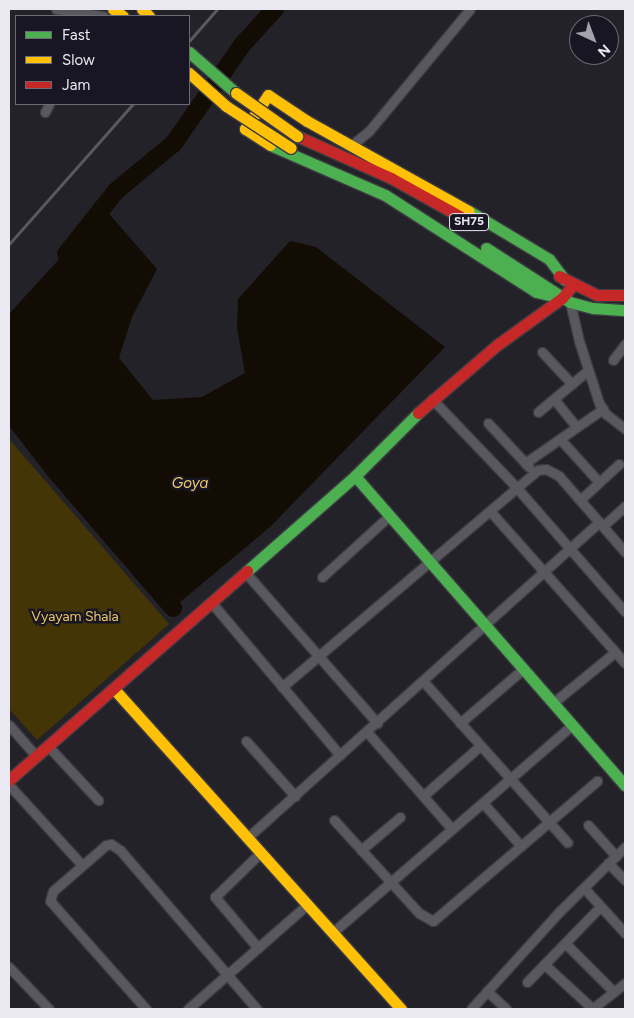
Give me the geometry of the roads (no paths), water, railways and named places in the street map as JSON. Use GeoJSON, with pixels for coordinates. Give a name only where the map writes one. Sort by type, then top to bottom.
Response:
{"type":"FeatureCollection","features":[{"type":"Feature","properties":{"kind":"main road","name":"SH75"},"geometry":{"type":"LineString","coordinates":[[190,53],[236,94],[297,136],[391,178],[569,282],[597,295],[625,295]]}},
{"type":"Feature","properties":{"kind":"main road","name":"SH75"},"geometry":{"type":"LineString","coordinates":[[190,74],[226,106],[291,148],[388,189],[542,282],[566,300],[624,311]]}},
{"type":"Feature","properties":{"kind":"main road"},"geometry":{"type":"LineString","coordinates":[[9,780],[354,476],[432,399],[497,344],[566,300],[569,282],[548,259],[358,147],[307,121],[268,95],[245,128],[266,142],[385,195],[536,292],[566,300]]}},
{"type":"Feature","properties":{"kind":"main road"},"geometry":{"type":"LineString","coordinates":[[354,476],[572,725],[623,778]]}},
{"type":"Feature","properties":{"kind":"main road"},"geometry":{"type":"LineString","coordinates":[[114,689],[401,1009]]}},
{"type":"Feature","properties":{"kind":"street"},"geometry":{"type":"LineString","coordinates":[[56,9],[95,15]]}},
{"type":"Feature","properties":{"kind":"street"},"geometry":{"type":"LineString","coordinates":[[358,147],[369,131],[470,9]]}},
{"type":"Feature","properties":{"kind":"street"},"geometry":{"type":"LineString","coordinates":[[566,300],[587,370],[603,409],[625,429]]}},
{"type":"Feature","properties":{"kind":"street"},"geometry":{"type":"LineString","coordinates":[[613,360],[625,344]]}},
{"type":"Feature","properties":{"kind":"street"},"geometry":{"type":"LineString","coordinates":[[542,352],[572,384]]}},
{"type":"Feature","properties":{"kind":"street"},"geometry":{"type":"LineString","coordinates":[[538,412],[587,370]]}},
{"type":"Feature","properties":{"kind":"street"},"geometry":{"type":"LineString","coordinates":[[432,399],[571,548],[625,612]]}},
{"type":"Feature","properties":{"kind":"street"},"geometry":{"type":"LineString","coordinates":[[554,399],[578,427]]}},
{"type":"Feature","properties":{"kind":"street"},"geometry":{"type":"LineString","coordinates":[[525,463],[603,409]]}},
{"type":"Feature","properties":{"kind":"street"},"geometry":{"type":"LineString","coordinates":[[488,423],[534,473]]}},
{"type":"Feature","properties":{"kind":"street"},"geometry":{"type":"LineString","coordinates":[[560,439],[599,482]]}},
{"type":"Feature","properties":{"kind":"street"},"geometry":{"type":"LineString","coordinates":[[580,500],[619,464]]}},
{"type":"Feature","properties":{"kind":"street"},"geometry":{"type":"LineString","coordinates":[[282,687],[534,473],[546,469],[553,471],[625,552]]}},
{"type":"Feature","properties":{"kind":"street"},"geometry":{"type":"LineString","coordinates":[[247,838],[424,682],[571,548],[625,506]]}},
{"type":"Feature","properties":{"kind":"street"},"geometry":{"type":"LineString","coordinates":[[490,511],[625,663]]}},
{"type":"Feature","properties":{"kind":"street"},"geometry":{"type":"LineString","coordinates":[[322,577],[389,516]]}},
{"type":"Feature","properties":{"kind":"street"},"geometry":{"type":"LineString","coordinates":[[245,572],[378,723]]}},
{"type":"Feature","properties":{"kind":"street"},"geometry":{"type":"LineString","coordinates":[[212,602],[340,755]]}},
{"type":"Feature","properties":{"kind":"street"},"geometry":{"type":"LineString","coordinates":[[553,703],[615,652]]}},
{"type":"Feature","properties":{"kind":"street"},"geometry":{"type":"LineString","coordinates":[[460,723],[523,669]]}},
{"type":"Feature","properties":{"kind":"street"},"geometry":{"type":"LineString","coordinates":[[424,682],[567,842]]}},
{"type":"Feature","properties":{"kind":"street"},"geometry":{"type":"LineString","coordinates":[[9,725],[36,756]]}},
{"type":"Feature","properties":{"kind":"street"},"geometry":{"type":"LineString","coordinates":[[332,933],[572,725]]}},
{"type":"Feature","properties":{"kind":"street"},"geometry":{"type":"LineString","coordinates":[[367,732],[452,829]]}},
{"type":"Feature","properties":{"kind":"street"},"geometry":{"type":"LineString","coordinates":[[246,741],[295,796]]}},
{"type":"Feature","properties":{"kind":"street"},"geometry":{"type":"LineString","coordinates":[[48,746],[98,800]]}},
{"type":"Feature","properties":{"kind":"street"},"geometry":{"type":"LineString","coordinates":[[423,796],[480,746]]}},
{"type":"Feature","properties":{"kind":"street"},"geometry":{"type":"LineString","coordinates":[[334,820],[418,913],[432,921],[597,781]]}},
{"type":"Feature","properties":{"kind":"street"},"geometry":{"type":"LineString","coordinates":[[9,785],[82,865]]}},
{"type":"Feature","properties":{"kind":"street"},"geometry":{"type":"LineString","coordinates":[[483,803],[521,846]]}},
{"type":"Feature","properties":{"kind":"street"},"geometry":{"type":"LineString","coordinates":[[361,850],[400,817]]}},
{"type":"Feature","properties":{"kind":"street"},"geometry":{"type":"LineString","coordinates":[[588,825],[625,880]]}},
{"type":"Feature","properties":{"kind":"street"},"geometry":{"type":"LineString","coordinates":[[146,1009],[50,901],[53,892],[106,844],[117,846],[257,1009]]}},
{"type":"Feature","properties":{"kind":"street"},"geometry":{"type":"LineString","coordinates":[[471,1009],[625,847]]}},
{"type":"Feature","properties":{"kind":"street"},"geometry":{"type":"LineString","coordinates":[[258,948],[215,897],[260,853]]}},
{"type":"Feature","properties":{"kind":"street"},"geometry":{"type":"LineString","coordinates":[[584,888],[599,908],[625,934]]}},
{"type":"Feature","properties":{"kind":"street"},"geometry":{"type":"LineString","coordinates":[[188,1009],[307,905]]}},
{"type":"Feature","properties":{"kind":"street"},"geometry":{"type":"LineString","coordinates":[[527,982],[599,908]]}},
{"type":"Feature","properties":{"kind":"street"},"geometry":{"type":"LineString","coordinates":[[565,943],[614,992]]}},
{"type":"Feature","properties":{"kind":"street"},"geometry":{"type":"LineString","coordinates":[[544,964],[592,1009],[625,983]]}},
{"type":"Feature","properties":{"kind":"street"},"geometry":{"type":"LineString","coordinates":[[9,967],[49,1009]]}},
{"type":"Feature","properties":{"kind":"street"},"geometry":{"type":"LineString","coordinates":[[487,991],[506,1009]]}},
{"type":"Feature","properties":{"kind":"water","name":"Goya"},"geometry":{"type":"Polygon","coordinates":[[[105,209],[157,269],[132,317],[119,358],[153,400],[202,397],[245,373],[237,328],[238,299],[290,241],[316,247],[445,347],[270,527],[180,602],[9,412],[9,314],[105,209]]]}},
{"type":"Feature","properties":{"kind":"waterway"},"geometry":{"type":"LineString","coordinates":[[66,254],[116,191],[174,143],[242,45],[275,9]]}},
{"type":"Feature","properties":{"kind":"waterway"},"geometry":{"type":"LineString","coordinates":[[9,411],[57,473],[173,608]]}},
{"type":"Feature","properties":{"kind":"railway"},"geometry":{"type":"LineString","coordinates":[[190,40],[217,9]]}},
{"type":"Feature","properties":{"kind":"railway"},"geometry":{"type":"LineString","coordinates":[[9,244],[132,105]]}},
{"type":"Feature","properties":{"kind":"park label","name":"Vyayam Shala"},"geometry":{"type":"Point","coordinates":[75,617]}}]}
